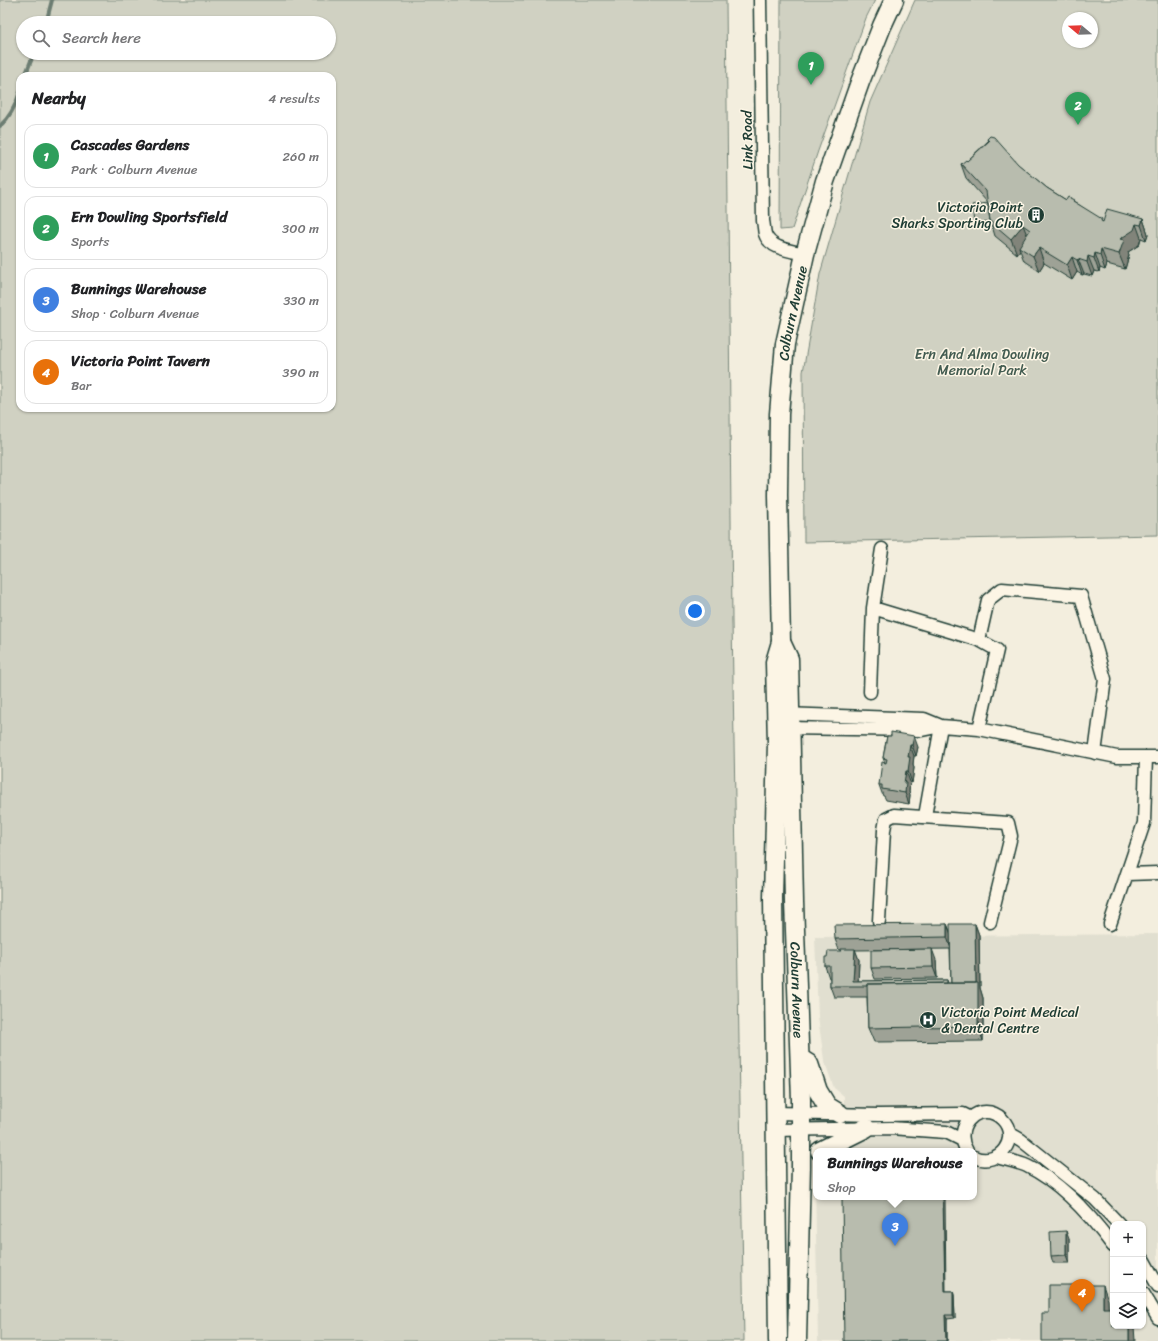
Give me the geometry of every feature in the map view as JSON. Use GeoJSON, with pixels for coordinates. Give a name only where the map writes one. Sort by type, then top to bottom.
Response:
{"type":"FeatureCollection","features":[{"type":"Feature","properties":{"kind":"main road","name":"Colburn Avenue"},"geometry":{"type":"LineString","coordinates":[[797,1341],[802,1166],[801,1059],[794,902],[783,721],[775,662],[781,642],[778,495],[779,414],[785,344],[805,254],[825,181],[860,82],[894,0]]}},
{"type":"Feature","properties":{"kind":"main road","name":"Colburn Avenue"},"geometry":{"type":"LineString","coordinates":[[778,1341],[773,898],[783,721]]}},
{"type":"Feature","properties":{"kind":"main road"},"geometry":{"type":"LineString","coordinates":[[801,1059],[809,1064],[818,1091],[827,1106],[840,1114]]}},
{"type":"Feature","properties":{"kind":"main road"},"geometry":{"type":"LineString","coordinates":[[826,1148],[866,1128]]}},
{"type":"Feature","properties":{"kind":"main road"},"geometry":{"type":"LineString","coordinates":[[802,1166],[813,1157]]}},
{"type":"Feature","properties":{"kind":"street","name":"Link Road"},"geometry":{"type":"LineString","coordinates":[[760,0],[763,221],[766,236],[774,245],[805,254]]}},
{"type":"Feature","properties":{"kind":"street"},"geometry":{"type":"LineString","coordinates":[[870,692],[873,608],[882,549]]}},
{"type":"Feature","properties":{"kind":"street"},"geometry":{"type":"LineString","coordinates":[[979,640],[988,600],[1002,589],[1081,596],[1105,679],[1095,753]]}},
{"type":"Feature","properties":{"kind":"street"},"geometry":{"type":"LineString","coordinates":[[873,608],[979,640],[997,650],[979,729]]}},
{"type":"Feature","properties":{"kind":"street"},"geometry":{"type":"LineString","coordinates":[[783,721],[869,717],[924,719],[941,726],[979,729],[1117,757],[1152,757],[1144,823],[1110,924]]}},
{"type":"Feature","properties":{"kind":"street"},"geometry":{"type":"LineString","coordinates":[[869,717],[869,730]]}},
{"type":"Feature","properties":{"kind":"street"},"geometry":{"type":"LineString","coordinates":[[906,718],[906,730]]}},
{"type":"Feature","properties":{"kind":"street"},"geometry":{"type":"LineString","coordinates":[[783,721],[869,730],[925,730],[941,726]]}},
{"type":"Feature","properties":{"kind":"street"},"geometry":{"type":"LineString","coordinates":[[925,816],[941,726]]}},
{"type":"Feature","properties":{"kind":"street"},"geometry":{"type":"LineString","coordinates":[[879,921],[884,830],[886,819],[894,815],[1008,823],[1012,836],[990,922]]}},
{"type":"Feature","properties":{"kind":"street"},"geometry":{"type":"LineString","coordinates":[[1127,874],[1158,873]]}},
{"type":"Feature","properties":{"kind":"street"},"geometry":{"type":"LineString","coordinates":[[965,1146],[962,1134],[971,1118],[977,1114],[983,1113],[997,1115],[1007,1126],[1009,1133],[1007,1146],[997,1157],[985,1160],[977,1158]]}},
{"type":"Feature","properties":{"kind":"street"},"geometry":{"type":"LineString","coordinates":[[775,1121],[802,1121],[840,1114],[963,1114],[971,1118]]}},
{"type":"Feature","properties":{"kind":"street"},"geometry":{"type":"LineString","coordinates":[[775,1121],[802,1121],[866,1128],[891,1128],[946,1132],[965,1146]]}},
{"type":"Feature","properties":{"kind":"street"},"geometry":{"type":"LineString","coordinates":[[1009,1133],[1021,1140],[1095,1199],[1116,1221]]}},
{"type":"Feature","properties":{"kind":"street"},"geometry":{"type":"LineString","coordinates":[[997,1157],[1027,1167],[1042,1175],[1058,1187],[1081,1207],[1110,1242]]}},
{"type":"Feature","properties":{"kind":"street"},"geometry":{"type":"LineString","coordinates":[[1146,1264],[1158,1286]]}},
{"type":"Feature","properties":{"kind":"street"},"geometry":{"type":"LineString","coordinates":[[1146,1298],[1158,1318]]}},
{"type":"Feature","properties":{"kind":"shaded area"},"geometry":{"type":"Polygon","coordinates":[[[1158,934],[1158,1341],[818,1341],[815,1200],[977,1200],[977,1148],[844,1148],[844,1096],[834,1088],[824,1060],[818,1017],[815,937],[1158,934]]]}},
{"type":"Feature","properties":{"kind":"green space"},"geometry":{"type":"Polygon","coordinates":[[[0,0],[726,0],[732,621],[744,1341],[0,1341],[0,0]]]}},
{"type":"Feature","properties":{"kind":"green space"},"geometry":{"type":"Polygon","coordinates":[[[781,0],[875,0],[866,18],[818,151],[792,229],[780,230],[781,0]]]}},
{"type":"Feature","properties":{"kind":"green space","name":"Ern And Alma Dowling Memorial Park"},"geometry":{"type":"Polygon","coordinates":[[[915,0],[1158,0],[1158,535],[804,542],[803,372],[820,274],[870,102],[915,0]]]}},
{"type":"Feature","properties":{"kind":"building","name":"Victoria Point Sharks Sporting Club"},"geometry":{"type":"Polygon","coordinates":[[[990,136],[994,137],[1018,164],[1047,188],[1066,200],[1068,197],[1074,200],[1073,201],[1102,219],[1101,221],[1103,222],[1107,209],[1143,219],[1141,225],[1136,224],[1134,230],[1120,239],[1124,240],[1119,254],[1101,249],[1100,255],[1095,253],[1094,258],[1088,256],[1087,262],[1077,260],[1072,257],[1067,265],[1039,248],[1033,256],[1019,247],[1030,230],[1023,225],[1011,239],[990,221],[986,191],[961,164],[966,160],[967,161],[989,141],[987,139],[990,136]]]}},
{"type":"Feature","properties":{"kind":"building"},"geometry":{"type":"Polygon","coordinates":[[[988,203],[990,222],[974,224],[972,205],[988,203]]]}},
{"type":"Feature","properties":{"kind":"building"},"geometry":{"type":"Polygon","coordinates":[[[891,732],[914,736],[912,745],[910,745],[908,757],[910,757],[904,783],[906,783],[905,793],[882,789],[882,785],[879,785],[882,762],[886,763],[887,759],[883,758],[887,736],[891,736],[891,732]]]}},
{"type":"Feature","properties":{"kind":"building"},"geometry":{"type":"Polygon","coordinates":[[[947,924],[947,937],[835,939],[834,925],[947,924]]]}},
{"type":"Feature","properties":{"kind":"building"},"geometry":{"type":"Polygon","coordinates":[[[950,924],[975,924],[976,983],[951,983],[950,924]]]}},
{"type":"Feature","properties":{"kind":"building"},"geometry":{"type":"Polygon","coordinates":[[[841,949],[855,949],[853,981],[947,980],[947,983],[830,986],[830,966],[825,966],[825,957],[827,957],[828,951],[841,951],[841,949]]]}},
{"type":"Feature","properties":{"kind":"building"},"geometry":{"type":"Polygon","coordinates":[[[932,949],[933,967],[871,968],[871,950],[932,949]]]}},
{"type":"Feature","properties":{"kind":"building","name":"Victoria Point Medical & Dental Centre"},"geometry":{"type":"Polygon","coordinates":[[[978,983],[978,1026],[868,1028],[867,984],[978,983]]]}},
{"type":"Feature","properties":{"kind":"building"},"geometry":{"type":"Polygon","coordinates":[[[842,1200],[943,1200],[945,1291],[953,1291],[953,1315],[945,1315],[946,1341],[844,1341],[842,1200]]]}},
{"type":"Feature","properties":{"kind":"building"},"geometry":{"type":"Polygon","coordinates":[[[1066,1231],[1066,1255],[1051,1256],[1050,1232],[1066,1231]]]}},
{"type":"Feature","properties":{"kind":"building"},"geometry":{"type":"Polygon","coordinates":[[[1049,1285],[1103,1285],[1103,1308],[1110,1308],[1110,1329],[1129,1329],[1129,1341],[1042,1341],[1042,1313],[1049,1313],[1049,1285]]]}},
{"type":"Feature","properties":{"kind":"waterway"},"geometry":{"type":"LineString","coordinates":[[48,16],[52,0]]}},
{"type":"Feature","properties":{"kind":"waterway"},"geometry":{"type":"LineString","coordinates":[[27,72],[31,60]]}},
{"type":"Feature","properties":{"kind":"waterway"},"geometry":{"type":"LineString","coordinates":[[0,126],[7,119],[16,104]]}},
{"type":"Feature","properties":{"kind":"place","name":"Cascades Gardens"},"geometry":{"type":"Point","coordinates":[811,85]}},
{"type":"Feature","properties":{"kind":"place","name":"Ern Dowling Sportsfield"},"geometry":{"type":"Point","coordinates":[1078,125]}},
{"type":"Feature","properties":{"kind":"place","name":"Victoria Point Sharks Sporting Club"},"geometry":{"type":"Point","coordinates":[1036,215]}},
{"type":"Feature","properties":{"kind":"place","name":"Victoria Point Medical & Dental Centre"},"geometry":{"type":"Point","coordinates":[928,1020]}},
{"type":"Feature","properties":{"kind":"place","name":"Bunnings Warehouse"},"geometry":{"type":"Point","coordinates":[895,1246]}},
{"type":"Feature","properties":{"kind":"place","name":"Victoria Point Tavern"},"geometry":{"type":"Point","coordinates":[1082,1312]}}]}
